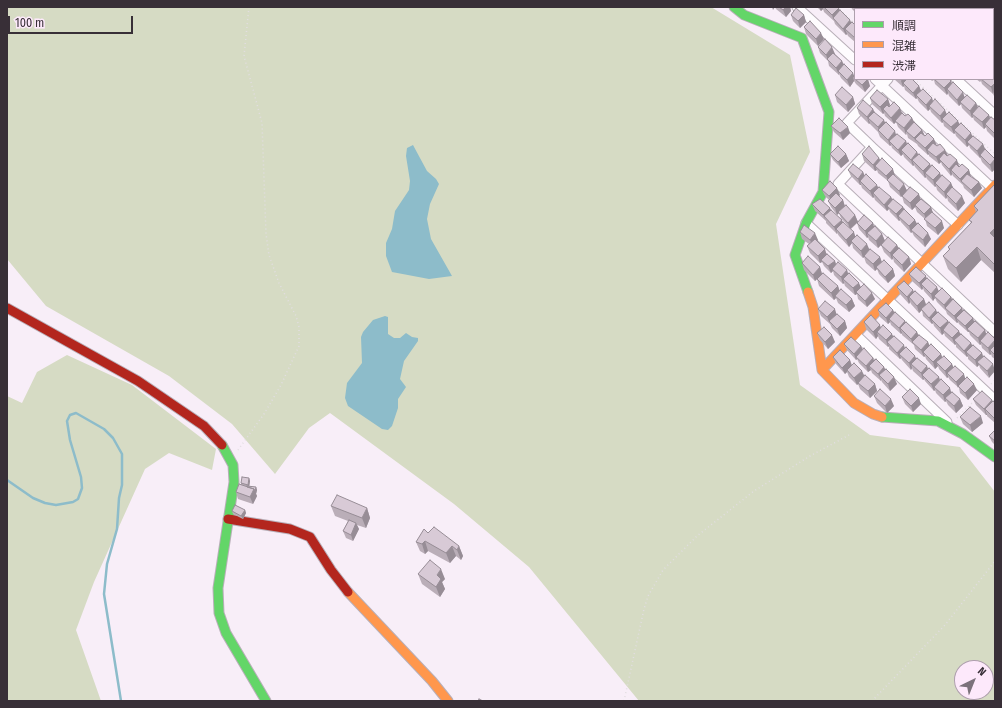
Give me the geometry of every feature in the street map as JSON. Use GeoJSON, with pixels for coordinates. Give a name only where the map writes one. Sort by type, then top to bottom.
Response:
{"type":"FeatureCollection","features":[{"type":"Feature","properties":{"kind":"street"},"geometry":{"type":"LineString","coordinates":[[734,7],[744,15],[802,38],[829,112],[823,192],[806,223],[795,255],[813,307],[822,370],[854,403],[873,414],[916,420],[931,420],[952,427]]}},
{"type":"Feature","properties":{"kind":"street"},"geometry":{"type":"LineString","coordinates":[[797,7],[854,59]]}},
{"type":"Feature","properties":{"kind":"street"},"geometry":{"type":"LineString","coordinates":[[957,80],[995,115]]}},
{"type":"Feature","properties":{"kind":"street"},"geometry":{"type":"LineString","coordinates":[[822,370],[994,187],[882,81],[848,123],[872,147],[958,225]]}},
{"type":"Feature","properties":{"kind":"street"},"geometry":{"type":"LineString","coordinates":[[872,147],[838,184],[995,331]]}},
{"type":"Feature","properties":{"kind":"street"},"geometry":{"type":"LineString","coordinates":[[806,223],[995,400]]}},
{"type":"Feature","properties":{"kind":"street"},"geometry":{"type":"LineString","coordinates":[[7,308],[108,362],[182,410],[218,438],[233,465],[234,482],[218,588],[220,614],[226,633],[266,701]]}},
{"type":"Feature","properties":{"kind":"street"},"geometry":{"type":"LineString","coordinates":[[856,335],[952,427],[995,457]]}},
{"type":"Feature","properties":{"kind":"street"},"geometry":{"type":"LineString","coordinates":[[228,519],[290,529],[310,537],[331,570],[358,604],[432,681],[448,701]]}},
{"type":"Feature","properties":{"kind":"path"},"geometry":{"type":"LineString","coordinates":[[230,459],[264,414],[281,386],[299,346],[299,327],[296,316],[279,283],[269,255],[266,234],[262,123],[244,56],[245,30],[249,7]]}},
{"type":"Feature","properties":{"kind":"path"},"geometry":{"type":"LineString","coordinates":[[837,7],[854,23]]}},
{"type":"Feature","properties":{"kind":"path"},"geometry":{"type":"LineString","coordinates":[[915,80],[995,154]]}},
{"type":"Feature","properties":{"kind":"path"},"geometry":{"type":"LineString","coordinates":[[985,390],[995,380]]}},
{"type":"Feature","properties":{"kind":"path"},"geometry":{"type":"LineString","coordinates":[[952,427],[975,400]]}},
{"type":"Feature","properties":{"kind":"path"},"geometry":{"type":"LineString","coordinates":[[624,701],[644,609],[648,596],[662,570],[697,536],[754,491],[849,435]]}},
{"type":"Feature","properties":{"kind":"path"},"geometry":{"type":"LineString","coordinates":[[872,701],[944,625],[995,561]]}},
{"type":"Feature","properties":{"kind":"green space"},"geometry":{"type":"Polygon","coordinates":[[[7,7],[711,7],[790,55],[810,152],[776,224],[800,385],[870,435],[960,447],[995,492],[995,701],[639,701],[529,567],[454,504],[330,413],[309,428],[275,474],[232,424],[169,376],[46,306],[7,259],[7,7]]]}},
{"type":"Feature","properties":{"kind":"green space"},"geometry":{"type":"Polygon","coordinates":[[[67,355],[132,385],[216,449],[212,470],[169,453],[145,469],[94,582],[76,630],[101,701],[7,701],[7,396],[22,403],[37,372],[67,355]]]}},
{"type":"Feature","properties":{"kind":"water"},"geometry":{"type":"Polygon","coordinates":[[[413,145],[427,171],[439,184],[430,204],[427,219],[431,239],[452,276],[429,279],[392,272],[386,256],[386,243],[392,229],[395,211],[409,190],[410,181],[406,156],[407,148],[413,145]]]}},
{"type":"Feature","properties":{"kind":"water"},"geometry":{"type":"Polygon","coordinates":[[[385,316],[388,317],[388,334],[394,338],[400,338],[406,333],[412,337],[418,338],[418,341],[404,361],[400,379],[406,387],[398,399],[398,408],[392,426],[388,430],[382,429],[348,406],[345,398],[347,383],[362,363],[361,337],[363,332],[373,320],[385,316]]]}},
{"type":"Feature","properties":{"kind":"building"},"geometry":{"type":"Polygon","coordinates":[[[779,7],[786,7],[783,10],[779,7]]]}},
{"type":"Feature","properties":{"kind":"building"},"geometry":{"type":"Polygon","coordinates":[[[824,7],[838,7],[839,8],[832,15],[824,7]]]}},
{"type":"Feature","properties":{"kind":"building"},"geometry":{"type":"Polygon","coordinates":[[[796,8],[804,15],[798,21],[791,15],[796,8]]]}},
{"type":"Feature","properties":{"kind":"building"},"geometry":{"type":"Polygon","coordinates":[[[840,10],[850,20],[843,29],[833,18],[840,10]]]}},
{"type":"Feature","properties":{"kind":"building"},"geometry":{"type":"Polygon","coordinates":[[[810,21],[821,33],[816,39],[804,27],[810,21]]]}},
{"type":"Feature","properties":{"kind":"building"},"geometry":{"type":"Polygon","coordinates":[[[852,22],[854,24],[854,37],[845,29],[852,22]]]}},
{"type":"Feature","properties":{"kind":"building"},"geometry":{"type":"Polygon","coordinates":[[[825,39],[832,47],[826,55],[818,47],[825,39]]]}},
{"type":"Feature","properties":{"kind":"building"},"geometry":{"type":"Polygon","coordinates":[[[833,53],[842,61],[836,68],[827,59],[833,53]]]}},
{"type":"Feature","properties":{"kind":"building"},"geometry":{"type":"Polygon","coordinates":[[[844,64],[853,73],[847,80],[838,71],[844,64]]]}},
{"type":"Feature","properties":{"kind":"building"},"geometry":{"type":"Polygon","coordinates":[[[994,79],[995,83],[991,87],[982,80],[994,79]]]}},
{"type":"Feature","properties":{"kind":"building"},"geometry":{"type":"Polygon","coordinates":[[[856,80],[867,80],[862,85],[856,80]]]}},
{"type":"Feature","properties":{"kind":"building"},"geometry":{"type":"Polygon","coordinates":[[[906,80],[913,80],[919,86],[913,93],[903,83],[906,80]]]}},
{"type":"Feature","properties":{"kind":"building"},"geometry":{"type":"Polygon","coordinates":[[[935,80],[950,80],[951,81],[944,88],[935,80]]]}},
{"type":"Feature","properties":{"kind":"building"},"geometry":{"type":"Polygon","coordinates":[[[953,82],[963,92],[957,100],[947,89],[953,82]]]}},
{"type":"Feature","properties":{"kind":"building"},"geometry":{"type":"Polygon","coordinates":[[[842,87],[853,97],[846,105],[835,95],[842,87]]]}},
{"type":"Feature","properties":{"kind":"building"},"geometry":{"type":"Polygon","coordinates":[[[923,89],[932,98],[926,105],[916,95],[923,89]]]}},
{"type":"Feature","properties":{"kind":"building"},"geometry":{"type":"Polygon","coordinates":[[[877,90],[888,99],[880,107],[870,98],[877,90]]]}},
{"type":"Feature","properties":{"kind":"building"},"geometry":{"type":"Polygon","coordinates":[[[967,95],[976,103],[970,111],[960,102],[967,95]]]}},
{"type":"Feature","properties":{"kind":"building"},"geometry":{"type":"Polygon","coordinates":[[[935,99],[945,110],[940,116],[929,106],[935,99]]]}},
{"type":"Feature","properties":{"kind":"building"},"geometry":{"type":"Polygon","coordinates":[[[863,100],[873,109],[867,117],[857,108],[863,100]]]}},
{"type":"Feature","properties":{"kind":"building"},"geometry":{"type":"Polygon","coordinates":[[[894,102],[900,108],[891,118],[883,109],[887,105],[889,107],[894,102]]]}},
{"type":"Feature","properties":{"kind":"building"},"geometry":{"type":"Polygon","coordinates":[[[979,106],[989,115],[982,122],[972,114],[979,106]]]}},
{"type":"Feature","properties":{"kind":"building"},"geometry":{"type":"Polygon","coordinates":[[[874,112],[884,120],[878,127],[868,118],[874,112]]]}},
{"type":"Feature","properties":{"kind":"building"},"geometry":{"type":"Polygon","coordinates":[[[949,112],[958,121],[951,127],[942,119],[949,112]]]}},
{"type":"Feature","properties":{"kind":"building"},"geometry":{"type":"Polygon","coordinates":[[[902,113],[905,116],[908,114],[912,118],[904,128],[895,121],[902,113]]]}},
{"type":"Feature","properties":{"kind":"building"},"geometry":{"type":"Polygon","coordinates":[[[991,117],[995,120],[995,134],[985,124],[991,117]]]}},
{"type":"Feature","properties":{"kind":"building"},"geometry":{"type":"Polygon","coordinates":[[[839,118],[848,127],[840,133],[831,126],[839,118]]]}},
{"type":"Feature","properties":{"kind":"building"},"geometry":{"type":"Polygon","coordinates":[[[886,122],[895,131],[888,140],[878,130],[886,122]]]}},
{"type":"Feature","properties":{"kind":"building"},"geometry":{"type":"Polygon","coordinates":[[[914,122],[922,130],[914,138],[906,131],[914,122]]]}},
{"type":"Feature","properties":{"kind":"building"},"geometry":{"type":"Polygon","coordinates":[[[961,123],[971,133],[965,140],[954,130],[961,123]]]}},
{"type":"Feature","properties":{"kind":"building"},"geometry":{"type":"Polygon","coordinates":[[[921,133],[925,136],[928,133],[934,139],[925,148],[915,139],[921,133]]]}},
{"type":"Feature","properties":{"kind":"building"},"geometry":{"type":"Polygon","coordinates":[[[897,134],[906,141],[898,150],[889,141],[897,134]]]}},
{"type":"Feature","properties":{"kind":"building"},"geometry":{"type":"Polygon","coordinates":[[[973,136],[983,144],[977,151],[967,142],[973,136]]]}},
{"type":"Feature","properties":{"kind":"building"},"geometry":{"type":"Polygon","coordinates":[[[908,143],[917,152],[911,160],[901,150],[908,143]]]}},
{"type":"Feature","properties":{"kind":"building"},"geometry":{"type":"Polygon","coordinates":[[[933,143],[937,146],[940,144],[945,150],[936,157],[927,150],[933,143]]]}},
{"type":"Feature","properties":{"kind":"building"},"geometry":{"type":"Polygon","coordinates":[[[838,146],[846,154],[838,162],[830,154],[838,146]]]}},
{"type":"Feature","properties":{"kind":"building"},"geometry":{"type":"Polygon","coordinates":[[[869,146],[879,158],[873,165],[862,154],[869,146]]]}},
{"type":"Feature","properties":{"kind":"building"},"geometry":{"type":"Polygon","coordinates":[[[985,149],[995,159],[990,165],[980,155],[985,149]]]}},
{"type":"Feature","properties":{"kind":"building"},"geometry":{"type":"Polygon","coordinates":[[[944,153],[947,156],[950,154],[957,160],[949,169],[939,159],[944,153]]]}},
{"type":"Feature","properties":{"kind":"building"},"geometry":{"type":"Polygon","coordinates":[[[919,154],[930,164],[923,171],[912,160],[919,154]]]}},
{"type":"Feature","properties":{"kind":"building"},"geometry":{"type":"Polygon","coordinates":[[[882,158],[893,169],[886,176],[875,166],[882,158]]]}},
{"type":"Feature","properties":{"kind":"building"},"geometry":{"type":"Polygon","coordinates":[[[853,164],[863,172],[858,179],[848,170],[853,164]]]}},
{"type":"Feature","properties":{"kind":"building"},"geometry":{"type":"Polygon","coordinates":[[[956,164],[959,167],[962,164],[969,170],[960,179],[951,170],[956,164]]]}},
{"type":"Feature","properties":{"kind":"building"},"geometry":{"type":"Polygon","coordinates":[[[932,165],[940,173],[933,180],[925,173],[932,165]]]}},
{"type":"Feature","properties":{"kind":"building"},"geometry":{"type":"Polygon","coordinates":[[[866,174],[877,185],[870,191],[860,181],[866,174]]]}},
{"type":"Feature","properties":{"kind":"building"},"geometry":{"type":"Polygon","coordinates":[[[893,174],[904,184],[899,191],[887,180],[893,174]]]}},
{"type":"Feature","properties":{"kind":"building"},"geometry":{"type":"Polygon","coordinates":[[[967,174],[979,182],[971,190],[961,181],[967,174]]]}},
{"type":"Feature","properties":{"kind":"building"},"geometry":{"type":"Polygon","coordinates":[[[942,175],[951,183],[944,192],[935,183],[942,175]]]}},
{"type":"Feature","properties":{"kind":"building"},"geometry":{"type":"Polygon","coordinates":[[[830,181],[837,188],[829,196],[822,190],[830,181]]]}},
{"type":"Feature","properties":{"kind":"building"},"geometry":{"type":"Polygon","coordinates":[[[995,184],[995,228],[990,233],[995,238],[995,265],[977,247],[956,268],[943,256],[950,249],[948,247],[972,222],[969,220],[978,210],[974,206],[995,184]]]}},
{"type":"Feature","properties":{"kind":"building"},"geometry":{"type":"Polygon","coordinates":[[[879,187],[891,197],[884,205],[873,193],[879,187]]]}},
{"type":"Feature","properties":{"kind":"building"},"geometry":{"type":"Polygon","coordinates":[[[910,187],[919,194],[910,203],[902,196],[910,187]]]}},
{"type":"Feature","properties":{"kind":"building"},"geometry":{"type":"Polygon","coordinates":[[[952,187],[962,196],[956,204],[946,194],[952,187]]]}},
{"type":"Feature","properties":{"kind":"building"},"geometry":{"type":"Polygon","coordinates":[[[836,193],[843,200],[835,208],[828,201],[836,193]]]}},
{"type":"Feature","properties":{"kind":"building"},"geometry":{"type":"Polygon","coordinates":[[[820,199],[830,208],[823,215],[812,204],[820,199]]]}},
{"type":"Feature","properties":{"kind":"building"},"geometry":{"type":"Polygon","coordinates":[[[893,199],[903,207],[896,214],[887,206],[893,199]]]}},
{"type":"Feature","properties":{"kind":"building"},"geometry":{"type":"Polygon","coordinates":[[[921,199],[931,207],[924,214],[915,205],[921,199]]]}},
{"type":"Feature","properties":{"kind":"building"},"geometry":{"type":"Polygon","coordinates":[[[846,205],[855,215],[848,223],[838,212],[846,205]]]}},
{"type":"Feature","properties":{"kind":"building"},"geometry":{"type":"Polygon","coordinates":[[[904,209],[915,220],[909,226],[898,216],[904,209]]]}},
{"type":"Feature","properties":{"kind":"building"},"geometry":{"type":"Polygon","coordinates":[[[831,210],[842,220],[834,227],[824,216],[831,210]]]}},
{"type":"Feature","properties":{"kind":"building"},"geometry":{"type":"Polygon","coordinates":[[[932,212],[942,221],[935,228],[924,219],[932,212]]]}},
{"type":"Feature","properties":{"kind":"building"},"geometry":{"type":"Polygon","coordinates":[[[864,215],[873,223],[865,231],[857,223],[864,215]]]}},
{"type":"Feature","properties":{"kind":"building"},"geometry":{"type":"Polygon","coordinates":[[[843,222],[854,232],[846,240],[836,229],[843,222]]]}},
{"type":"Feature","properties":{"kind":"building"},"geometry":{"type":"Polygon","coordinates":[[[918,223],[928,233],[923,240],[911,230],[918,223]]]}},
{"type":"Feature","properties":{"kind":"building"},"geometry":{"type":"Polygon","coordinates":[[[804,225],[815,233],[810,240],[800,232],[804,225]]]}},
{"type":"Feature","properties":{"kind":"building"},"geometry":{"type":"Polygon","coordinates":[[[875,226],[882,234],[876,241],[867,233],[875,226]]]}},
{"type":"Feature","properties":{"kind":"building"},"geometry":{"type":"Polygon","coordinates":[[[857,235],[867,244],[861,251],[851,241],[857,235]]]}},
{"type":"Feature","properties":{"kind":"building"},"geometry":{"type":"Polygon","coordinates":[[[888,237],[897,245],[890,253],[881,245],[888,237]]]}},
{"type":"Feature","properties":{"kind":"building"},"geometry":{"type":"Polygon","coordinates":[[[815,239],[825,249],[818,256],[807,246],[815,239]]]}},
{"type":"Feature","properties":{"kind":"building"},"geometry":{"type":"Polygon","coordinates":[[[899,248],[909,257],[902,265],[892,255],[899,248]]]}},
{"type":"Feature","properties":{"kind":"building"},"geometry":{"type":"Polygon","coordinates":[[[870,249],[880,257],[873,264],[864,256],[870,249]]]}},
{"type":"Feature","properties":{"kind":"building"},"geometry":{"type":"Polygon","coordinates":[[[827,254],[835,261],[828,266],[821,260],[827,254]]]}},
{"type":"Feature","properties":{"kind":"building"},"geometry":{"type":"Polygon","coordinates":[[[808,256],[820,267],[813,275],[802,263],[808,256]]]}},
{"type":"Feature","properties":{"kind":"building"},"geometry":{"type":"Polygon","coordinates":[[[884,260],[893,269],[885,277],[876,267],[884,260]]]}},
{"type":"Feature","properties":{"kind":"building"},"geometry":{"type":"Polygon","coordinates":[[[838,262],[847,270],[841,277],[832,269],[838,262]]]}},
{"type":"Feature","properties":{"kind":"building"},"geometry":{"type":"Polygon","coordinates":[[[916,267],[926,276],[919,283],[909,274],[916,267]]]}},
{"type":"Feature","properties":{"kind":"building"},"geometry":{"type":"Polygon","coordinates":[[[823,273],[838,286],[831,293],[817,279],[823,273]]]}},
{"type":"Feature","properties":{"kind":"building"},"geometry":{"type":"Polygon","coordinates":[[[849,273],[859,283],[853,288],[843,279],[849,273]]]}},
{"type":"Feature","properties":{"kind":"building"},"geometry":{"type":"Polygon","coordinates":[[[927,278],[937,287],[931,294],[921,284],[927,278]]]}},
{"type":"Feature","properties":{"kind":"building"},"geometry":{"type":"Polygon","coordinates":[[[904,281],[913,290],[907,297],[897,287],[904,281]]]}},
{"type":"Feature","properties":{"kind":"building"},"geometry":{"type":"Polygon","coordinates":[[[864,284],[872,293],[865,301],[856,292],[864,284]]]}},
{"type":"Feature","properties":{"kind":"building"},"geometry":{"type":"Polygon","coordinates":[[[942,288],[951,297],[944,305],[934,296],[942,288]]]}},
{"type":"Feature","properties":{"kind":"building"},"geometry":{"type":"Polygon","coordinates":[[[841,289],[852,299],[846,305],[835,296],[841,289]]]}},
{"type":"Feature","properties":{"kind":"building"},"geometry":{"type":"Polygon","coordinates":[[[915,291],[924,299],[917,306],[909,297],[915,291]]]}},
{"type":"Feature","properties":{"kind":"building"},"geometry":{"type":"Polygon","coordinates":[[[953,299],[962,308],[954,316],[945,308],[953,299]]]}},
{"type":"Feature","properties":{"kind":"building"},"geometry":{"type":"Polygon","coordinates":[[[825,301],[835,309],[827,317],[818,309],[825,301]]]}},
{"type":"Feature","properties":{"kind":"building"},"geometry":{"type":"Polygon","coordinates":[[[929,302],[936,310],[929,318],[921,309],[929,302]]]}},
{"type":"Feature","properties":{"kind":"building"},"geometry":{"type":"Polygon","coordinates":[[[886,303],[893,310],[886,318],[878,310],[886,303]]]}},
{"type":"Feature","properties":{"kind":"building"},"geometry":{"type":"Polygon","coordinates":[[[964,310],[973,318],[965,326],[956,318],[964,310]]]}},
{"type":"Feature","properties":{"kind":"building"},"geometry":{"type":"Polygon","coordinates":[[[895,312],[905,321],[899,328],[889,319],[895,312]]]}},
{"type":"Feature","properties":{"kind":"building"},"geometry":{"type":"Polygon","coordinates":[[[938,312],[948,321],[940,328],[931,319],[938,312]]]}},
{"type":"Feature","properties":{"kind":"building"},"geometry":{"type":"Polygon","coordinates":[[[837,314],[845,321],[837,329],[829,321],[837,314]]]}},
{"type":"Feature","properties":{"kind":"building"},"geometry":{"type":"Polygon","coordinates":[[[871,315],[880,325],[873,332],[864,322],[871,315]]]}},
{"type":"Feature","properties":{"kind":"building"},"geometry":{"type":"Polygon","coordinates":[[[975,321],[985,330],[978,338],[967,329],[975,321]]]}},
{"type":"Feature","properties":{"kind":"building"},"geometry":{"type":"Polygon","coordinates":[[[906,322],[917,332],[911,339],[900,328],[906,322]]]}},
{"type":"Feature","properties":{"kind":"building"},"geometry":{"type":"Polygon","coordinates":[[[949,322],[959,331],[952,338],[943,330],[949,322]]]}},
{"type":"Feature","properties":{"kind":"building"},"geometry":{"type":"Polygon","coordinates":[[[883,325],[892,334],[886,340],[877,332],[883,325]]]}},
{"type":"Feature","properties":{"kind":"building"},"geometry":{"type":"Polygon","coordinates":[[[824,327],[832,335],[825,342],[817,333],[824,327]]]}},
{"type":"Feature","properties":{"kind":"building"},"geometry":{"type":"Polygon","coordinates":[[[988,332],[995,340],[988,348],[980,341],[988,332]]]}},
{"type":"Feature","properties":{"kind":"building"},"geometry":{"type":"Polygon","coordinates":[[[961,334],[971,343],[964,351],[954,340],[961,334]]]}},
{"type":"Feature","properties":{"kind":"building"},"geometry":{"type":"Polygon","coordinates":[[[919,335],[928,342],[921,350],[912,342],[919,335]]]}},
{"type":"Feature","properties":{"kind":"building"},"geometry":{"type":"Polygon","coordinates":[[[894,336],[904,345],[897,353],[887,342],[894,336]]]}},
{"type":"Feature","properties":{"kind":"building"},"geometry":{"type":"Polygon","coordinates":[[[851,337],[861,346],[854,354],[844,344],[851,337]]]}},
{"type":"Feature","properties":{"kind":"building"},"geometry":{"type":"Polygon","coordinates":[[[931,344],[941,354],[933,362],[923,352],[931,344]]]}},
{"type":"Feature","properties":{"kind":"building"},"geometry":{"type":"Polygon","coordinates":[[[973,345],[982,353],[975,360],[966,352],[973,345]]]}},
{"type":"Feature","properties":{"kind":"building"},"geometry":{"type":"Polygon","coordinates":[[[995,345],[995,355],[990,350],[995,345]]]}},
{"type":"Feature","properties":{"kind":"building"},"geometry":{"type":"Polygon","coordinates":[[[906,347],[915,356],[909,363],[899,354],[906,347]]]}},
{"type":"Feature","properties":{"kind":"building"},"geometry":{"type":"Polygon","coordinates":[[[864,348],[873,358],[866,366],[856,357],[864,348]]]}},
{"type":"Feature","properties":{"kind":"building"},"geometry":{"type":"Polygon","coordinates":[[[840,350],[850,360],[842,368],[833,357],[840,350]]]}},
{"type":"Feature","properties":{"kind":"building"},"geometry":{"type":"Polygon","coordinates":[[[944,356],[952,364],[945,371],[936,362],[944,356]]]}},
{"type":"Feature","properties":{"kind":"building"},"geometry":{"type":"Polygon","coordinates":[[[984,356],[993,364],[987,371],[977,362],[984,356]]]}},
{"type":"Feature","properties":{"kind":"building"},"geometry":{"type":"Polygon","coordinates":[[[917,358],[927,366],[921,373],[911,364],[917,358]]]}},
{"type":"Feature","properties":{"kind":"building"},"geometry":{"type":"Polygon","coordinates":[[[876,359],[884,367],[878,374],[869,366],[876,359]]]}},
{"type":"Feature","properties":{"kind":"building"},"geometry":{"type":"Polygon","coordinates":[[[854,363],[862,371],[854,378],[847,370],[854,363]]]}},
{"type":"Feature","properties":{"kind":"building"},"geometry":{"type":"Polygon","coordinates":[[[955,366],[964,374],[956,382],[947,373],[955,366]]]}},
{"type":"Feature","properties":{"kind":"building"},"geometry":{"type":"Polygon","coordinates":[[[929,368],[939,377],[931,384],[922,375],[929,368]]]}},
{"type":"Feature","properties":{"kind":"building"},"geometry":{"type":"Polygon","coordinates":[[[886,369],[894,377],[888,384],[879,375],[886,369]]]}},
{"type":"Feature","properties":{"kind":"building"},"geometry":{"type":"Polygon","coordinates":[[[865,375],[875,384],[868,391],[858,383],[865,375]]]}},
{"type":"Feature","properties":{"kind":"building"},"geometry":{"type":"Polygon","coordinates":[[[967,377],[974,384],[965,393],[958,386],[967,377]]]}},
{"type":"Feature","properties":{"kind":"building"},"geometry":{"type":"Polygon","coordinates":[[[941,379],[950,388],[943,395],[934,387],[941,379]]]}},
{"type":"Feature","properties":{"kind":"building"},"geometry":{"type":"Polygon","coordinates":[[[880,389],[891,399],[885,406],[874,396],[880,389]]]}},
{"type":"Feature","properties":{"kind":"building"},"geometry":{"type":"Polygon","coordinates":[[[910,389],[919,398],[911,406],[902,397],[910,389]]]}},
{"type":"Feature","properties":{"kind":"building"},"geometry":{"type":"Polygon","coordinates":[[[982,391],[992,400],[984,409],[973,399],[982,391]]]}},
{"type":"Feature","properties":{"kind":"building"},"geometry":{"type":"Polygon","coordinates":[[[952,392],[960,399],[954,406],[945,398],[952,392]]]}},
{"type":"Feature","properties":{"kind":"building"},"geometry":{"type":"Polygon","coordinates":[[[993,401],[995,403],[994,418],[985,409],[993,401]]]}},
{"type":"Feature","properties":{"kind":"building"},"geometry":{"type":"Polygon","coordinates":[[[970,407],[981,416],[970,425],[960,417],[970,407]]]}},
{"type":"Feature","properties":{"kind":"building"},"geometry":{"type":"Polygon","coordinates":[[[995,430],[995,441],[989,436],[995,430]]]}},
{"type":"Feature","properties":{"kind":"building"},"geometry":{"type":"Polygon","coordinates":[[[242,477],[249,478],[248,485],[241,483],[242,477]]]}},
{"type":"Feature","properties":{"kind":"building"},"geometry":{"type":"Polygon","coordinates":[[[239,484],[254,489],[250,497],[236,492],[239,484]]]}},
{"type":"Feature","properties":{"kind":"building"},"geometry":{"type":"Polygon","coordinates":[[[247,486],[256,487],[255,491],[254,489],[247,486]]]}},
{"type":"Feature","properties":{"kind":"building"},"geometry":{"type":"Polygon","coordinates":[[[337,495],[367,508],[362,518],[331,506],[337,495]]]}},
{"type":"Feature","properties":{"kind":"building"},"geometry":{"type":"Polygon","coordinates":[[[235,505],[245,510],[241,516],[232,511],[235,505]]]}},
{"type":"Feature","properties":{"kind":"building"},"geometry":{"type":"Polygon","coordinates":[[[349,520],[356,523],[351,535],[343,531],[349,520]]]}},
{"type":"Feature","properties":{"kind":"building"},"geometry":{"type":"Polygon","coordinates":[[[434,527],[459,546],[457,550],[452,546],[446,553],[425,541],[422,544],[416,542],[424,529],[428,533],[434,527]]]}},
{"type":"Feature","properties":{"kind":"building"},"geometry":{"type":"Polygon","coordinates":[[[430,560],[441,569],[437,575],[441,579],[436,587],[418,574],[430,560]]]}},
{"type":"Feature","properties":{"kind":"waterway"},"geometry":{"type":"LineString","coordinates":[[7,480],[33,498],[45,503],[56,505],[73,502],[78,499],[82,488],[81,477],[70,440],[67,421],[70,415],[76,413],[104,429],[113,438],[122,454],[122,485],[119,498],[117,529],[107,564],[104,594],[121,701]]}},
{"type":"Feature","properties":{"kind":"traffic: fast"},"geometry":{"type":"LineString","coordinates":[[734,7],[744,15],[802,38],[829,112],[823,192],[806,223],[795,255],[808,292]]}},
{"type":"Feature","properties":{"kind":"traffic: fast"},"geometry":{"type":"LineString","coordinates":[[882,417],[938,421],[963,434],[995,457]]}},
{"type":"Feature","properties":{"kind":"traffic: fast"},"geometry":{"type":"LineString","coordinates":[[222,445],[233,465],[234,482],[218,588],[219,613],[226,633],[266,701]]}},
{"type":"Feature","properties":{"kind":"traffic: slow"},"geometry":{"type":"LineString","coordinates":[[882,417],[873,414],[854,403],[822,370],[995,185]]}},
{"type":"Feature","properties":{"kind":"traffic: slow"},"geometry":{"type":"LineString","coordinates":[[808,292],[813,307],[822,370]]}},
{"type":"Feature","properties":{"kind":"traffic: slow"},"geometry":{"type":"LineString","coordinates":[[348,592],[432,681],[448,701]]}},
{"type":"Feature","properties":{"kind":"traffic: jam"},"geometry":{"type":"LineString","coordinates":[[7,308],[138,381],[204,426],[222,445]]}},
{"type":"Feature","properties":{"kind":"traffic: jam"},"geometry":{"type":"LineString","coordinates":[[228,519],[290,529],[310,537],[331,570],[348,592]]}}]}
